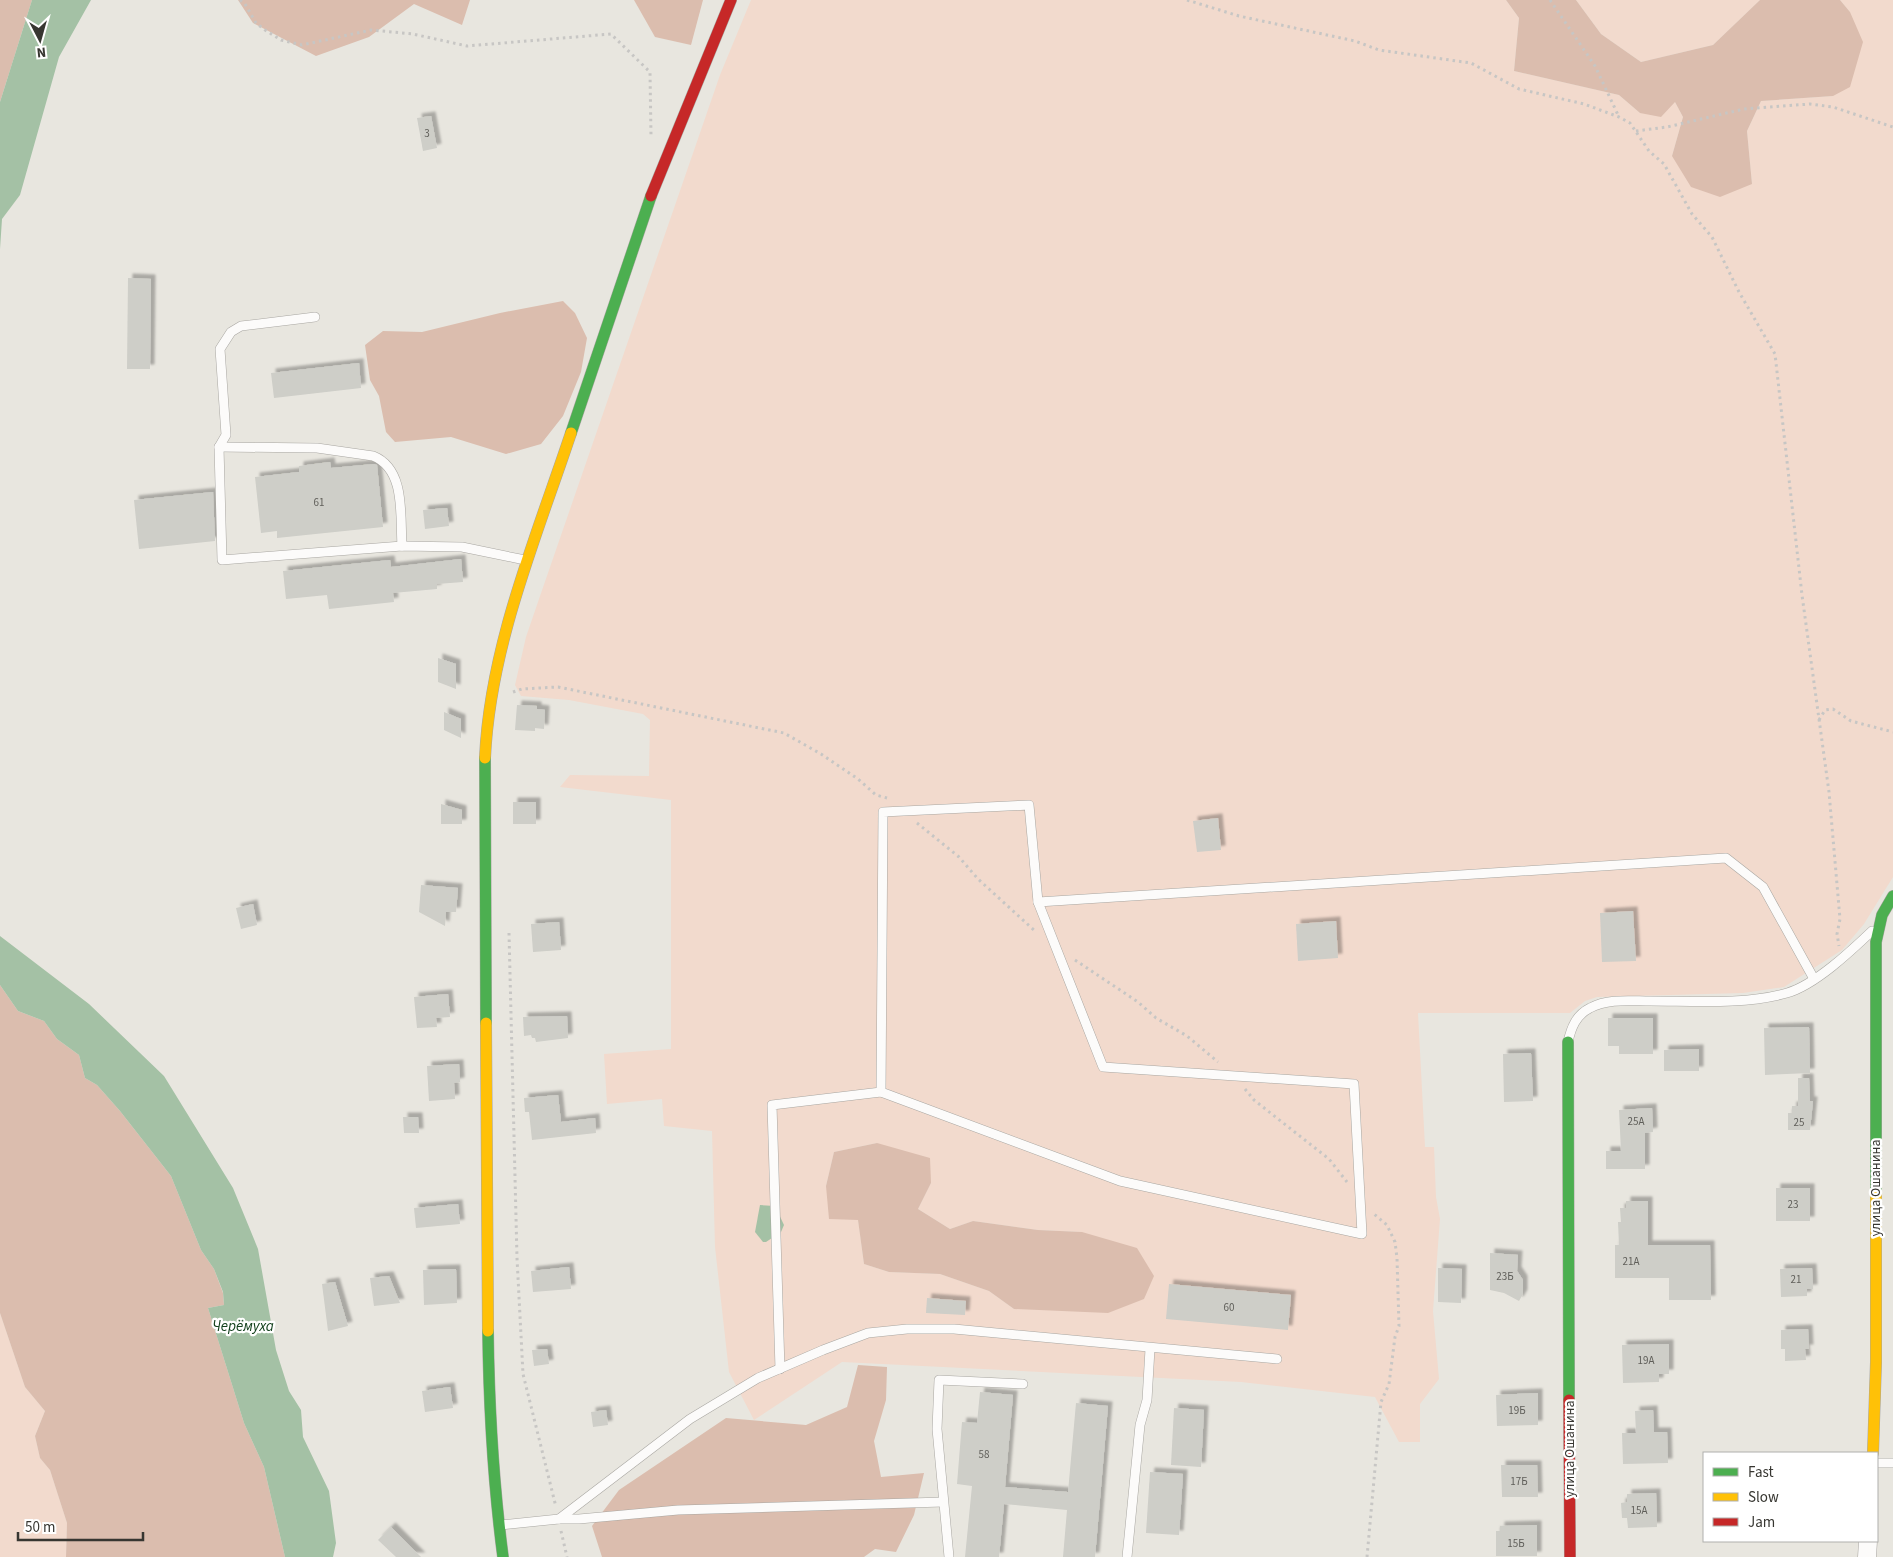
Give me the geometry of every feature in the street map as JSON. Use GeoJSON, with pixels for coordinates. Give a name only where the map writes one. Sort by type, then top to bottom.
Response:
{"type":"FeatureCollection","features":[{"type":"Feature","properties":{"kind":"main road"},"geometry":{"type":"LineString","coordinates":[[503,1557],[498,1526],[489,1415],[485,736],[490,696],[506,628],[652,192],[730,0]]}},
{"type":"Feature","properties":{"kind":"main road","name":"улица Ошанина"},"geometry":{"type":"LineString","coordinates":[[1873,1452],[1876,1362],[1880,998],[1875,953],[1879,924],[1893,896]]}},
{"type":"Feature","properties":{"kind":"main road","name":"улица Ошанина"},"geometry":{"type":"LineString","coordinates":[[1568,1042],[1570,1557]]}},
{"type":"Feature","properties":{"kind":"street"},"geometry":{"type":"LineString","coordinates":[[1867,1557],[1868,1542]]}},
{"type":"Feature","properties":{"kind":"lane"},"geometry":{"type":"LineString","coordinates":[[315,316],[241,326],[231,332],[220,349],[219,360],[226,435],[218,447],[222,560],[402,546],[462,547],[529,561]]}},
{"type":"Feature","properties":{"kind":"lane"},"geometry":{"type":"LineString","coordinates":[[218,447],[316,448],[373,456],[380,459],[393,472],[396,482],[402,546]]}},
{"type":"Feature","properties":{"kind":"lane"},"geometry":{"type":"LineString","coordinates":[[780,1369],[772,1105],[881,1092],[1120,1181],[1362,1234],[1354,1084],[1103,1067],[1038,902],[1029,805],[883,812],[881,1092]]}},
{"type":"Feature","properties":{"kind":"lane"},"geometry":{"type":"LineString","coordinates":[[1038,902],[1726,858],[1763,887],[1814,978]]}},
{"type":"Feature","properties":{"kind":"lane"},"geometry":{"type":"LineString","coordinates":[[1568,1042],[1574,1022],[1588,1008],[1598,1004],[1621,1001],[1714,1000],[1773,996],[1797,990],[1847,956],[1879,924]]}},
{"type":"Feature","properties":{"kind":"lane"},"geometry":{"type":"LineString","coordinates":[[559,1519],[690,1419],[758,1378],[868,1333],[907,1328],[954,1329],[1150,1349],[1276,1359]]}},
{"type":"Feature","properties":{"kind":"lane"},"geometry":{"type":"LineString","coordinates":[[1127,1557],[1140,1425],[1147,1400],[1150,1349]]}},
{"type":"Feature","properties":{"kind":"lane"},"geometry":{"type":"LineString","coordinates":[[948,1557],[936,1422],[939,1380],[1023,1384]]}},
{"type":"Feature","properties":{"kind":"lane"},"geometry":{"type":"LineString","coordinates":[[1878,1463],[1893,1463]]}},
{"type":"Feature","properties":{"kind":"lane"},"geometry":{"type":"LineString","coordinates":[[498,1526],[559,1519],[579,1519],[678,1510],[943,1502]]}},
{"type":"Feature","properties":{"kind":"path"},"geometry":{"type":"LineString","coordinates":[[240,0],[245,4],[256,23],[264,30],[280,40],[302,45],[371,30],[413,34],[467,46],[611,34],[650,72],[651,142]]}},
{"type":"Feature","properties":{"kind":"path"},"geometry":{"type":"LineString","coordinates":[[1187,0],[1239,16],[1355,41],[1379,50],[1462,60],[1519,90],[1584,104],[1619,117],[1630,123],[1649,151],[1664,164],[1692,214],[1712,237],[1739,292],[1774,354],[1802,595],[1835,850],[1840,919],[1837,939],[1847,956]]}},
{"type":"Feature","properties":{"kind":"path"},"geometry":{"type":"LineString","coordinates":[[1550,0],[1595,66],[1619,117]]}},
{"type":"Feature","properties":{"kind":"path"},"geometry":{"type":"LineString","coordinates":[[1636,131],[1667,127],[1744,109],[1810,104],[1833,108],[1893,127]]}},
{"type":"Feature","properties":{"kind":"path"},"geometry":{"type":"LineString","coordinates":[[1819,720],[1825,710],[1833,709],[1851,722],[1893,732]]}},
{"type":"Feature","properties":{"kind":"path"},"geometry":{"type":"LineString","coordinates":[[509,925],[516,1258],[523,1374],[567,1557]]}},
{"type":"Feature","properties":{"kind":"shaded area"},"geometry":{"type":"Polygon","coordinates":[[[0,0],[32,0],[0,102],[0,0]]]}},
{"type":"Feature","properties":{"kind":"shaded area"},"geometry":{"type":"Polygon","coordinates":[[[238,0],[470,0],[462,25],[414,4],[369,37],[316,56],[253,23],[238,0]]]}},
{"type":"Feature","properties":{"kind":"shaded area"},"geometry":{"type":"Polygon","coordinates":[[[634,0],[703,0],[691,45],[655,37],[634,0]]]}},
{"type":"Feature","properties":{"kind":"shaded area"},"geometry":{"type":"Polygon","coordinates":[[[751,0],[1506,0],[1519,18],[1514,71],[1619,95],[1640,113],[1675,102],[1683,117],[1672,156],[1752,184],[1747,131],[1761,101],[1833,96],[1850,12],[1840,0],[1893,0],[1893,877],[1864,924],[1842,950],[1784,987],[1743,993],[1597,997],[1585,1001],[1570,1013],[1418,1013],[1425,1147],[1434,1147],[1436,1197],[1440,1219],[1433,1311],[1439,1379],[1420,1404],[1420,1442],[1399,1442],[1375,1397],[1241,1382],[842,1362],[754,1420],[729,1372],[715,1247],[712,1131],[664,1126],[662,1099],[607,1104],[604,1054],[671,1049],[671,800],[560,787],[570,775],[649,776],[650,720],[643,714],[569,700],[521,696],[515,685],[526,637],[720,75],[751,0]],[[877,1143],[834,1152],[826,1186],[858,1219],[864,1264],[889,1272],[940,1274],[989,1291],[1014,1309],[1082,1232],[1038,1230],[973,1221],[950,1229],[918,1209],[931,1183],[877,1143]]]}},
{"type":"Feature","properties":{"kind":"shaded area"},"geometry":{"type":"Polygon","coordinates":[[[1506,0],[1576,0],[1601,34],[1641,62],[1713,45],[1760,0],[1840,0],[1850,12],[1863,42],[1850,87],[1833,96],[1761,101],[1747,131],[1752,184],[1720,197],[1691,187],[1672,156],[1683,117],[1675,102],[1661,117],[1640,113],[1619,95],[1514,71],[1519,18],[1506,0]]]}},
{"type":"Feature","properties":{"kind":"shaded area"},"geometry":{"type":"Polygon","coordinates":[[[1576,0],[1760,0],[1713,45],[1641,62],[1601,34],[1576,0]]]}},
{"type":"Feature","properties":{"kind":"shaded area"},"geometry":{"type":"Polygon","coordinates":[[[563,301],[575,313],[587,338],[581,372],[563,416],[541,444],[506,454],[451,437],[395,442],[386,432],[379,396],[370,380],[365,345],[383,331],[422,332],[500,313],[563,301]]]}},
{"type":"Feature","properties":{"kind":"shaded area"},"geometry":{"type":"Polygon","coordinates":[[[0,985],[18,1011],[44,1021],[57,1039],[79,1055],[85,1078],[97,1085],[120,1111],[171,1176],[201,1250],[214,1269],[223,1293],[224,1305],[208,1308],[244,1423],[264,1467],[285,1557],[66,1557],[67,1523],[50,1470],[40,1458],[35,1436],[45,1411],[25,1387],[0,1313],[0,985]]]}},
{"type":"Feature","properties":{"kind":"shaded area"},"geometry":{"type":"Polygon","coordinates":[[[877,1143],[930,1158],[931,1183],[918,1209],[950,1229],[973,1221],[1038,1230],[1082,1232],[1137,1248],[1154,1276],[1144,1299],[1108,1313],[1014,1309],[989,1291],[940,1274],[889,1272],[864,1264],[858,1220],[829,1219],[826,1186],[834,1152],[877,1143]]]}},
{"type":"Feature","properties":{"kind":"shaded area"},"geometry":{"type":"Polygon","coordinates":[[[0,1313],[25,1387],[45,1411],[35,1436],[40,1458],[50,1470],[67,1523],[66,1557],[0,1557],[0,1313]]]}},
{"type":"Feature","properties":{"kind":"shaded area"},"geometry":{"type":"Polygon","coordinates":[[[858,1365],[887,1367],[886,1400],[874,1441],[881,1477],[924,1473],[914,1515],[896,1552],[875,1549],[864,1557],[602,1557],[592,1526],[619,1490],[726,1418],[806,1425],[847,1407],[858,1365]]]}},
{"type":"Feature","properties":{"kind":"water"},"geometry":{"type":"Polygon","coordinates":[[[32,0],[91,0],[59,57],[20,195],[2,219],[0,249],[0,102],[32,0]]]}},
{"type":"Feature","properties":{"kind":"water","name":"Черёмуха"},"geometry":{"type":"Polygon","coordinates":[[[0,936],[89,1004],[164,1076],[233,1188],[258,1249],[276,1350],[289,1391],[301,1410],[303,1437],[329,1491],[336,1543],[333,1557],[285,1557],[264,1467],[244,1423],[208,1308],[224,1305],[223,1292],[214,1269],[201,1250],[171,1176],[120,1111],[97,1085],[85,1078],[79,1055],[57,1039],[44,1021],[18,1011],[0,985],[0,936]]]}},
{"type":"Feature","properties":{"kind":"water"},"geometry":{"type":"Polygon","coordinates":[[[760,1205],[775,1206],[784,1225],[781,1232],[766,1242],[763,1242],[755,1232],[760,1205]]]}},
{"type":"Feature","properties":{"kind":"building"},"geometry":{"type":"Polygon","coordinates":[[[431,116],[437,148],[423,151],[417,118],[431,116]]]}},
{"type":"Feature","properties":{"kind":"building"},"geometry":{"type":"Polygon","coordinates":[[[128,278],[151,279],[150,369],[127,369],[128,278]]]}},
{"type":"Feature","properties":{"kind":"building"},"geometry":{"type":"Polygon","coordinates":[[[359,363],[361,388],[274,398],[271,373],[359,363]]]}},
{"type":"Feature","properties":{"kind":"building"},"geometry":{"type":"Polygon","coordinates":[[[330,462],[331,468],[377,465],[383,527],[277,538],[277,531],[261,533],[255,477],[299,472],[299,466],[330,462]]]}},
{"type":"Feature","properties":{"kind":"building"},"geometry":{"type":"Polygon","coordinates":[[[213,492],[215,541],[139,549],[134,500],[213,492]]]}},
{"type":"Feature","properties":{"kind":"building"},"geometry":{"type":"Polygon","coordinates":[[[447,508],[449,526],[425,529],[423,510],[447,508]]]}},
{"type":"Feature","properties":{"kind":"building"},"geometry":{"type":"Polygon","coordinates":[[[461,559],[463,582],[437,584],[437,589],[393,593],[394,602],[329,609],[327,595],[286,599],[283,571],[390,560],[391,567],[461,559]]]}},
{"type":"Feature","properties":{"kind":"building"},"geometry":{"type":"Polygon","coordinates":[[[438,658],[456,664],[456,689],[438,682],[438,658]]]}},
{"type":"Feature","properties":{"kind":"building"},"geometry":{"type":"Polygon","coordinates":[[[517,705],[537,706],[537,709],[545,710],[544,729],[535,728],[535,731],[515,730],[517,705]]]}},
{"type":"Feature","properties":{"kind":"building"},"geometry":{"type":"Polygon","coordinates":[[[444,712],[461,719],[461,738],[444,730],[444,712]]]}},
{"type":"Feature","properties":{"kind":"building"},"geometry":{"type":"Polygon","coordinates":[[[513,802],[536,802],[536,824],[513,824],[513,802]]]}},
{"type":"Feature","properties":{"kind":"building"},"geometry":{"type":"Polygon","coordinates":[[[441,804],[462,810],[462,824],[441,824],[441,804]]]}},
{"type":"Feature","properties":{"kind":"building"},"geometry":{"type":"Polygon","coordinates":[[[1218,818],[1221,850],[1197,852],[1193,821],[1218,818]]]}},
{"type":"Feature","properties":{"kind":"building"},"geometry":{"type":"Polygon","coordinates":[[[421,885],[458,888],[456,912],[446,912],[445,926],[419,912],[421,885]]]}},
{"type":"Feature","properties":{"kind":"building"},"geometry":{"type":"Polygon","coordinates":[[[253,904],[257,925],[241,929],[236,908],[253,904]]]}},
{"type":"Feature","properties":{"kind":"building"},"geometry":{"type":"Polygon","coordinates":[[[1633,911],[1636,961],[1602,962],[1600,913],[1633,911]]]}},
{"type":"Feature","properties":{"kind":"building"},"geometry":{"type":"Polygon","coordinates":[[[1336,921],[1338,958],[1298,961],[1296,924],[1336,921]]]}},
{"type":"Feature","properties":{"kind":"building"},"geometry":{"type":"Polygon","coordinates":[[[559,922],[561,950],[533,952],[531,924],[559,922]]]}},
{"type":"Feature","properties":{"kind":"building"},"geometry":{"type":"Polygon","coordinates":[[[448,994],[450,1017],[436,1018],[437,1027],[417,1028],[414,997],[448,994]]]}},
{"type":"Feature","properties":{"kind":"building"},"geometry":{"type":"Polygon","coordinates":[[[567,1016],[568,1038],[536,1042],[535,1038],[532,1038],[531,1035],[524,1036],[523,1017],[567,1016]]]}},
{"type":"Feature","properties":{"kind":"building"},"geometry":{"type":"Polygon","coordinates":[[[1608,1018],[1653,1018],[1653,1054],[1619,1054],[1619,1046],[1608,1046],[1608,1018]]]}},
{"type":"Feature","properties":{"kind":"building"},"geometry":{"type":"Polygon","coordinates":[[[1809,1027],[1810,1073],[1765,1075],[1764,1028],[1809,1027]]]}},
{"type":"Feature","properties":{"kind":"building"},"geometry":{"type":"Polygon","coordinates":[[[1699,1049],[1699,1071],[1664,1071],[1664,1050],[1699,1049]]]}},
{"type":"Feature","properties":{"kind":"building"},"geometry":{"type":"Polygon","coordinates":[[[1531,1053],[1533,1101],[1504,1102],[1503,1054],[1531,1053]]]}},
{"type":"Feature","properties":{"kind":"building"},"geometry":{"type":"Polygon","coordinates":[[[459,1064],[460,1082],[454,1083],[455,1099],[429,1101],[427,1066],[459,1064]]]}},
{"type":"Feature","properties":{"kind":"building"},"geometry":{"type":"Polygon","coordinates":[[[1798,1078],[1809,1078],[1810,1101],[1813,1101],[1810,1130],[1788,1130],[1788,1113],[1792,1113],[1792,1106],[1798,1106],[1798,1078]]]}},
{"type":"Feature","properties":{"kind":"building"},"geometry":{"type":"Polygon","coordinates":[[[558,1095],[561,1122],[595,1118],[596,1133],[532,1140],[529,1112],[525,1112],[524,1098],[558,1095]]]}},
{"type":"Feature","properties":{"kind":"building"},"geometry":{"type":"Polygon","coordinates":[[[1652,1108],[1653,1132],[1645,1133],[1645,1169],[1606,1169],[1606,1151],[1621,1151],[1619,1110],[1652,1108]]]}},
{"type":"Feature","properties":{"kind":"building"},"geometry":{"type":"Polygon","coordinates":[[[403,1117],[418,1117],[419,1133],[404,1133],[403,1117]]]}},
{"type":"Feature","properties":{"kind":"building"},"geometry":{"type":"Polygon","coordinates":[[[1776,1188],[1810,1188],[1810,1221],[1776,1221],[1776,1188]]]}},
{"type":"Feature","properties":{"kind":"building"},"geometry":{"type":"Polygon","coordinates":[[[1626,1201],[1648,1201],[1648,1245],[1710,1245],[1711,1300],[1669,1300],[1669,1278],[1615,1278],[1615,1245],[1619,1245],[1618,1222],[1621,1222],[1620,1208],[1626,1208],[1626,1201]]]}},
{"type":"Feature","properties":{"kind":"building"},"geometry":{"type":"Polygon","coordinates":[[[458,1204],[460,1224],[416,1228],[414,1208],[458,1204]]]}},
{"type":"Feature","properties":{"kind":"building"},"geometry":{"type":"Polygon","coordinates":[[[1490,1253],[1518,1255],[1517,1271],[1523,1280],[1523,1294],[1519,1301],[1504,1293],[1490,1290],[1490,1253]]]}},
{"type":"Feature","properties":{"kind":"building"},"geometry":{"type":"Polygon","coordinates":[[[569,1267],[571,1289],[533,1292],[531,1271],[569,1267]]]}},
{"type":"Feature","properties":{"kind":"building"},"geometry":{"type":"Polygon","coordinates":[[[1438,1268],[1462,1269],[1461,1303],[1438,1302],[1438,1268]]]}},
{"type":"Feature","properties":{"kind":"building"},"geometry":{"type":"Polygon","coordinates":[[[1812,1268],[1813,1289],[1807,1289],[1807,1296],[1781,1297],[1780,1269],[1812,1268]]]}},
{"type":"Feature","properties":{"kind":"building"},"geometry":{"type":"Polygon","coordinates":[[[456,1269],[457,1303],[424,1305],[423,1270],[456,1269]]]}},
{"type":"Feature","properties":{"kind":"building"},"geometry":{"type":"Polygon","coordinates":[[[389,1276],[400,1303],[374,1306],[370,1278],[389,1276]]]}},
{"type":"Feature","properties":{"kind":"building"},"geometry":{"type":"Polygon","coordinates":[[[335,1282],[348,1326],[328,1331],[322,1284],[335,1282]]]}},
{"type":"Feature","properties":{"kind":"building"},"geometry":{"type":"Polygon","coordinates":[[[1169,1284],[1291,1295],[1288,1330],[1166,1319],[1169,1284]]]}},
{"type":"Feature","properties":{"kind":"building"},"geometry":{"type":"Polygon","coordinates":[[[927,1298],[966,1301],[965,1315],[926,1313],[927,1298]]]}},
{"type":"Feature","properties":{"kind":"building"},"geometry":{"type":"Polygon","coordinates":[[[1808,1329],[1809,1349],[1805,1349],[1806,1360],[1785,1361],[1785,1349],[1781,1349],[1781,1330],[1808,1329]]]}},
{"type":"Feature","properties":{"kind":"building"},"geometry":{"type":"Polygon","coordinates":[[[1669,1344],[1669,1374],[1659,1374],[1659,1382],[1623,1383],[1622,1345],[1669,1344]]]}},
{"type":"Feature","properties":{"kind":"building"},"geometry":{"type":"Polygon","coordinates":[[[547,1349],[549,1364],[534,1366],[532,1350],[547,1349]]]}},
{"type":"Feature","properties":{"kind":"building"},"geometry":{"type":"Polygon","coordinates":[[[450,1387],[453,1408],[425,1412],[422,1391],[450,1387]]]}},
{"type":"Feature","properties":{"kind":"building"},"geometry":{"type":"Polygon","coordinates":[[[980,1392],[1013,1395],[1005,1487],[1068,1492],[1076,1403],[1108,1406],[1095,1557],[1063,1557],[1067,1510],[1004,1504],[999,1557],[965,1557],[972,1486],[957,1484],[962,1422],[977,1423],[980,1392]]]}},
{"type":"Feature","properties":{"kind":"building"},"geometry":{"type":"Polygon","coordinates":[[[1538,1393],[1538,1425],[1497,1426],[1496,1395],[1538,1393]]]}},
{"type":"Feature","properties":{"kind":"building"},"geometry":{"type":"Polygon","coordinates":[[[1174,1408],[1204,1410],[1201,1467],[1171,1465],[1174,1408]]]}},
{"type":"Feature","properties":{"kind":"building"},"geometry":{"type":"Polygon","coordinates":[[[606,1410],[608,1425],[593,1427],[591,1412],[606,1410]]]}},
{"type":"Feature","properties":{"kind":"building"},"geometry":{"type":"Polygon","coordinates":[[[1653,1410],[1654,1432],[1667,1432],[1668,1463],[1623,1464],[1622,1433],[1636,1433],[1635,1411],[1653,1410]]]}},
{"type":"Feature","properties":{"kind":"building"},"geometry":{"type":"Polygon","coordinates":[[[1501,1465],[1537,1465],[1538,1497],[1502,1497],[1501,1465]]]}},
{"type":"Feature","properties":{"kind":"building"},"geometry":{"type":"Polygon","coordinates":[[[1150,1472],[1183,1474],[1179,1535],[1146,1533],[1150,1472]]]}},
{"type":"Feature","properties":{"kind":"building"},"geometry":{"type":"Polygon","coordinates":[[[1656,1493],[1657,1527],[1628,1528],[1627,1518],[1622,1518],[1621,1503],[1627,1502],[1627,1494],[1656,1493]]]}},
{"type":"Feature","properties":{"kind":"building"},"geometry":{"type":"Polygon","coordinates":[[[1537,1525],[1537,1556],[1496,1556],[1496,1531],[1500,1531],[1500,1526],[1537,1525]]]}},
{"type":"Feature","properties":{"kind":"building"},"geometry":{"type":"Polygon","coordinates":[[[391,1527],[421,1557],[396,1557],[378,1540],[391,1527]]]}},
{"type":"Feature","properties":{"kind":"traffic: fast"},"geometry":{"type":"LineString","coordinates":[[571,433],[651,196]]}},
{"type":"Feature","properties":{"kind":"traffic: fast"},"geometry":{"type":"LineString","coordinates":[[485,758],[486,1023]]}},
{"type":"Feature","properties":{"kind":"traffic: fast"},"geometry":{"type":"LineString","coordinates":[[1876,1193],[1876,942],[1882,915],[1893,896]]}},
{"type":"Feature","properties":{"kind":"traffic: fast"},"geometry":{"type":"LineString","coordinates":[[1568,1042],[1569,1400]]}},
{"type":"Feature","properties":{"kind":"traffic: fast"},"geometry":{"type":"LineString","coordinates":[[488,1331],[492,1444],[503,1557]]}},
{"type":"Feature","properties":{"kind":"traffic: slow"},"geometry":{"type":"LineString","coordinates":[[485,758],[489,716],[505,634],[530,552],[571,433]]}},
{"type":"Feature","properties":{"kind":"traffic: slow"},"geometry":{"type":"LineString","coordinates":[[486,1023],[488,1331]]}},
{"type":"Feature","properties":{"kind":"traffic: slow"},"geometry":{"type":"LineString","coordinates":[[1873,1452],[1876,1362],[1876,1193]]}},
{"type":"Feature","properties":{"kind":"traffic: jam"},"geometry":{"type":"LineString","coordinates":[[651,196],[731,0]]}},
{"type":"Feature","properties":{"kind":"traffic: jam"},"geometry":{"type":"LineString","coordinates":[[1569,1400],[1570,1557]]}}]}
